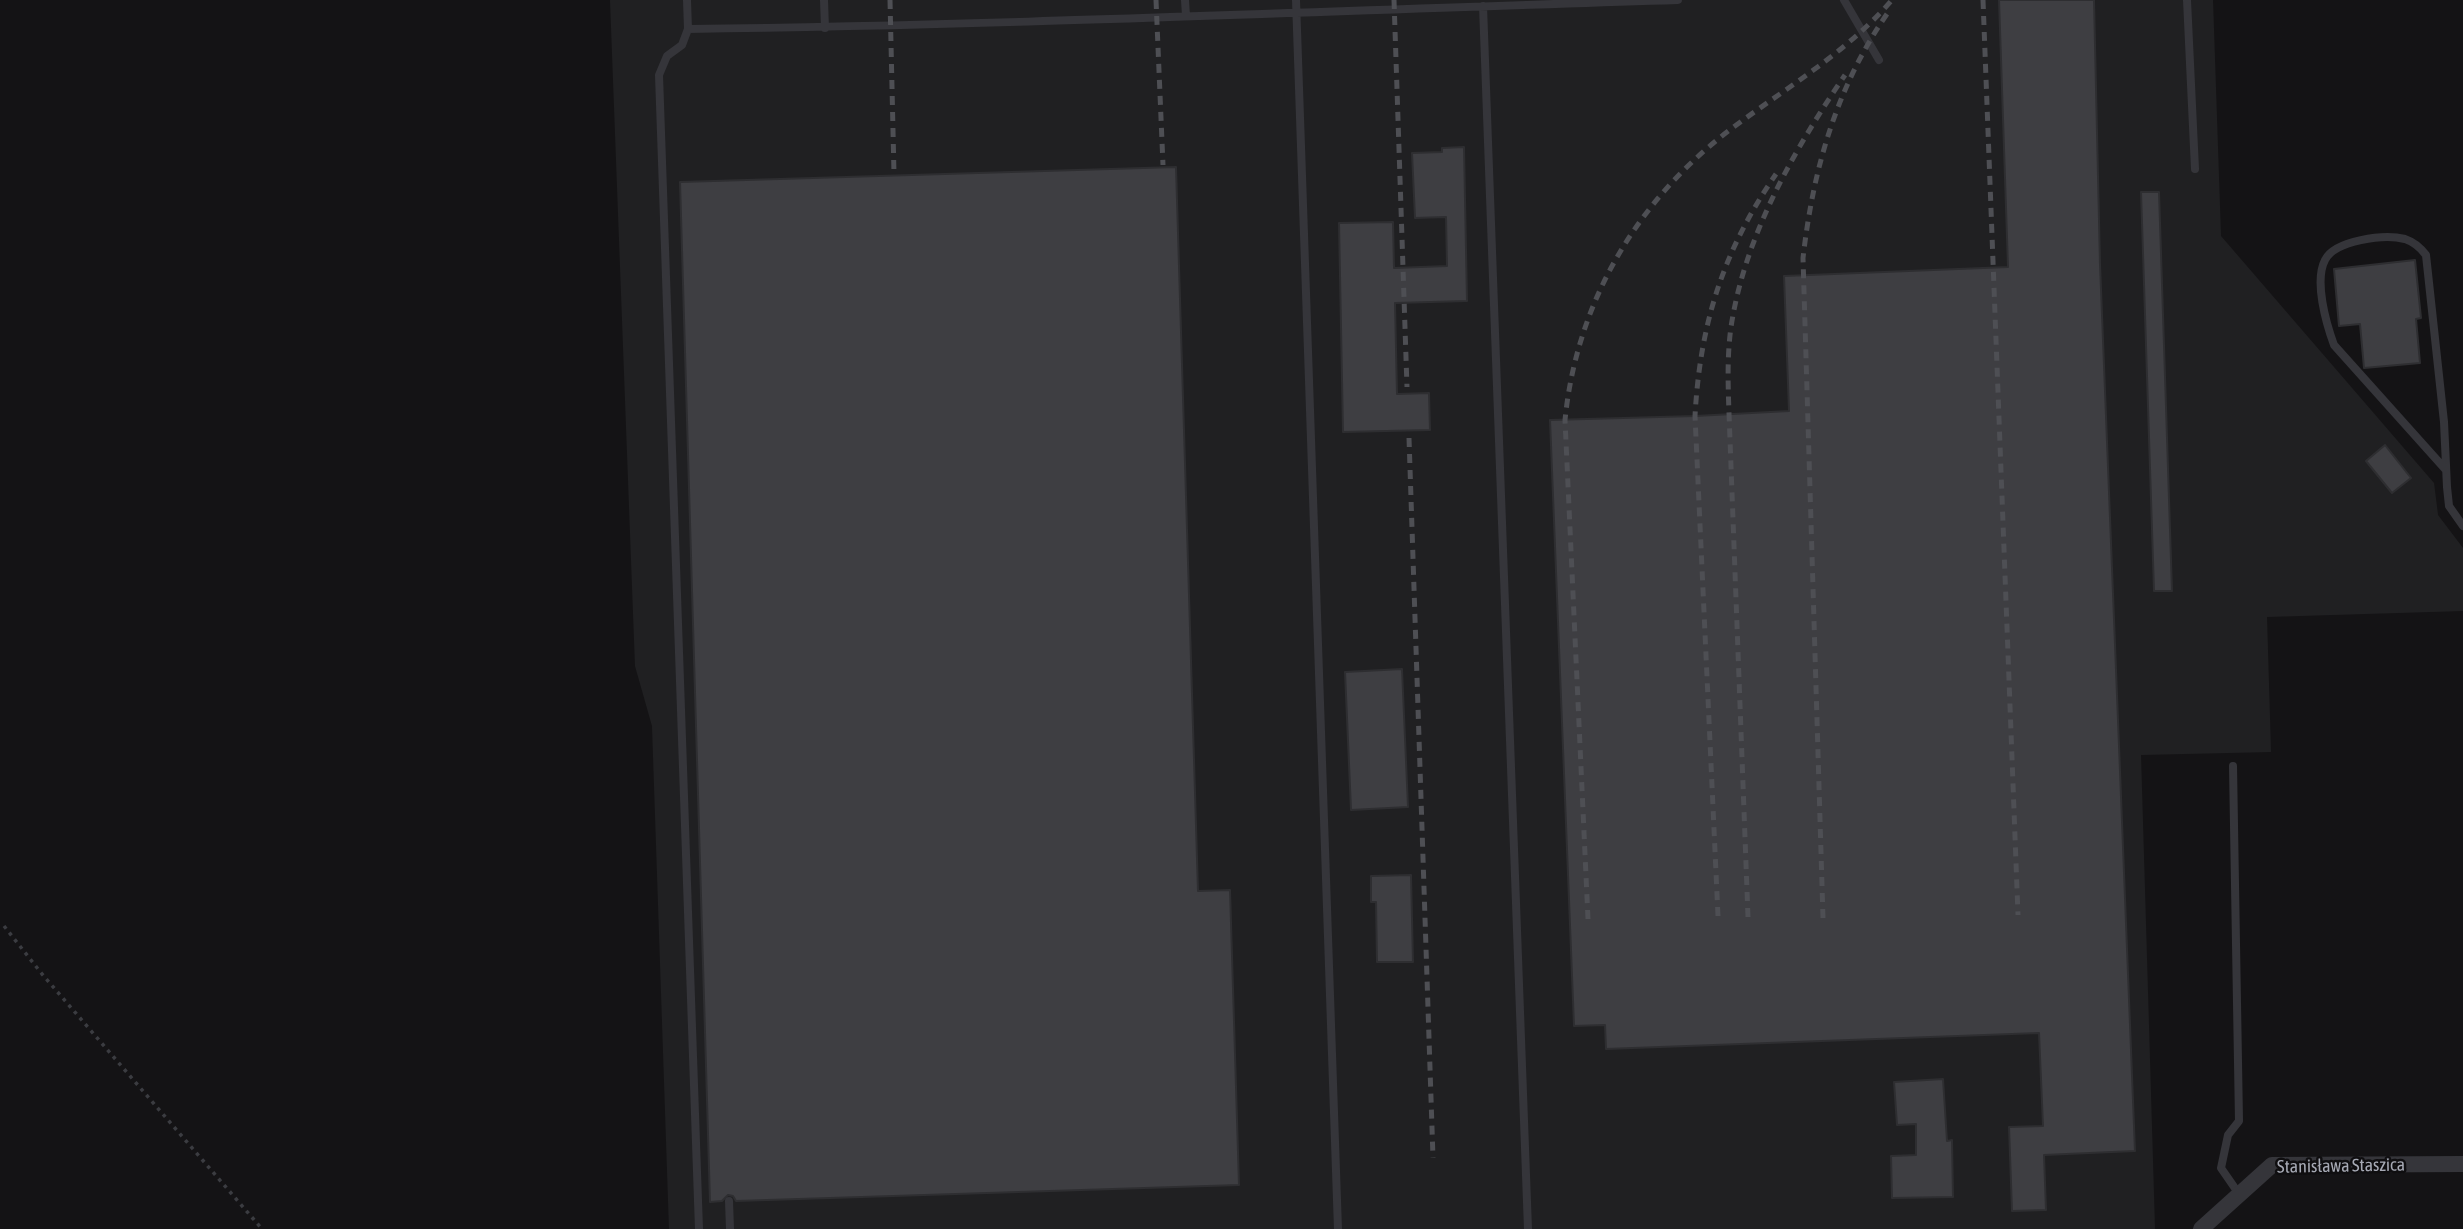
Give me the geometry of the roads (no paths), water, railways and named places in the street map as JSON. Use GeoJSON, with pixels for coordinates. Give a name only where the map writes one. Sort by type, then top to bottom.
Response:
{"type":"FeatureCollection","features":[{"type":"Feature","properties":{"kind":"street","name":"Stanisława Staszica"},"geometry":{"type":"LineString","coordinates":[[2201,1229],[2272,1165],[2463,1164]]}},
{"type":"Feature","properties":{"kind":"lane"},"geometry":{"type":"LineString","coordinates":[[687,0],[688,29],[682,45],[667,56],[659,75],[699,1229]]}},
{"type":"Feature","properties":{"kind":"lane"},"geometry":{"type":"LineString","coordinates":[[824,0],[825,28]]}},
{"type":"Feature","properties":{"kind":"lane"},"geometry":{"type":"LineString","coordinates":[[1185,0],[1185,16]]}},
{"type":"Feature","properties":{"kind":"lane"},"geometry":{"type":"LineString","coordinates":[[1296,0],[1338,1229]]}},
{"type":"Feature","properties":{"kind":"lane"},"geometry":{"type":"LineString","coordinates":[[688,29],[825,28],[1678,0]]}},
{"type":"Feature","properties":{"kind":"lane"},"geometry":{"type":"LineString","coordinates":[[1844,0],[1879,60]]}},
{"type":"Feature","properties":{"kind":"lane"},"geometry":{"type":"LineString","coordinates":[[2187,0],[2195,169]]}},
{"type":"Feature","properties":{"kind":"lane"},"geometry":{"type":"LineString","coordinates":[[1483,6],[1528,1229]]}},
{"type":"Feature","properties":{"kind":"lane"},"geometry":{"type":"LineString","coordinates":[[2446,470],[2334,345],[2320,283],[2324,261],[2339,246],[2393,237],[2414,243],[2426,255],[2444,422],[2449,506],[2463,526]]}},
{"type":"Feature","properties":{"kind":"lane"},"geometry":{"type":"LineString","coordinates":[[2233,766],[2239,1121],[2228,1135],[2221,1168],[2239,1194]]}},
{"type":"Feature","properties":{"kind":"lane"},"geometry":{"type":"LineString","coordinates":[[729,1201],[730,1229]]}},
{"type":"Feature","properties":{"kind":"railway"},"geometry":{"type":"LineString","coordinates":[[890,0],[894,174]]}},
{"type":"Feature","properties":{"kind":"railway"},"geometry":{"type":"LineString","coordinates":[[1156,0],[1163,165]]}},
{"type":"Feature","properties":{"kind":"railway"},"geometry":{"type":"LineString","coordinates":[[1394,0],[1407,387]]}},
{"type":"Feature","properties":{"kind":"railway"},"geometry":{"type":"LineString","coordinates":[[1588,919],[1565,420],[1583,333],[1618,255],[1642,219],[1670,185],[1701,154],[1735,126],[1837,52],[1875,19],[1892,0]]}},
{"type":"Feature","properties":{"kind":"railway"},"geometry":{"type":"LineString","coordinates":[[1983,0],[2018,915]]}},
{"type":"Feature","properties":{"kind":"railway"},"geometry":{"type":"LineString","coordinates":[[1823,918],[1803,258],[1813,193],[1830,131],[1854,71],[1887,14]]}},
{"type":"Feature","properties":{"kind":"railway"},"geometry":{"type":"LineString","coordinates":[[1748,917],[1728,370],[1731,327],[1748,259],[1774,195],[1790,163],[1845,75]]}},
{"type":"Feature","properties":{"kind":"railway"},"geometry":{"type":"LineString","coordinates":[[1718,916],[1695,416],[1702,350],[1718,289],[1742,231],[1776,174]]}},
{"type":"Feature","properties":{"kind":"railway"},"geometry":{"type":"LineString","coordinates":[[1409,438],[1433,1158]]}}]}
